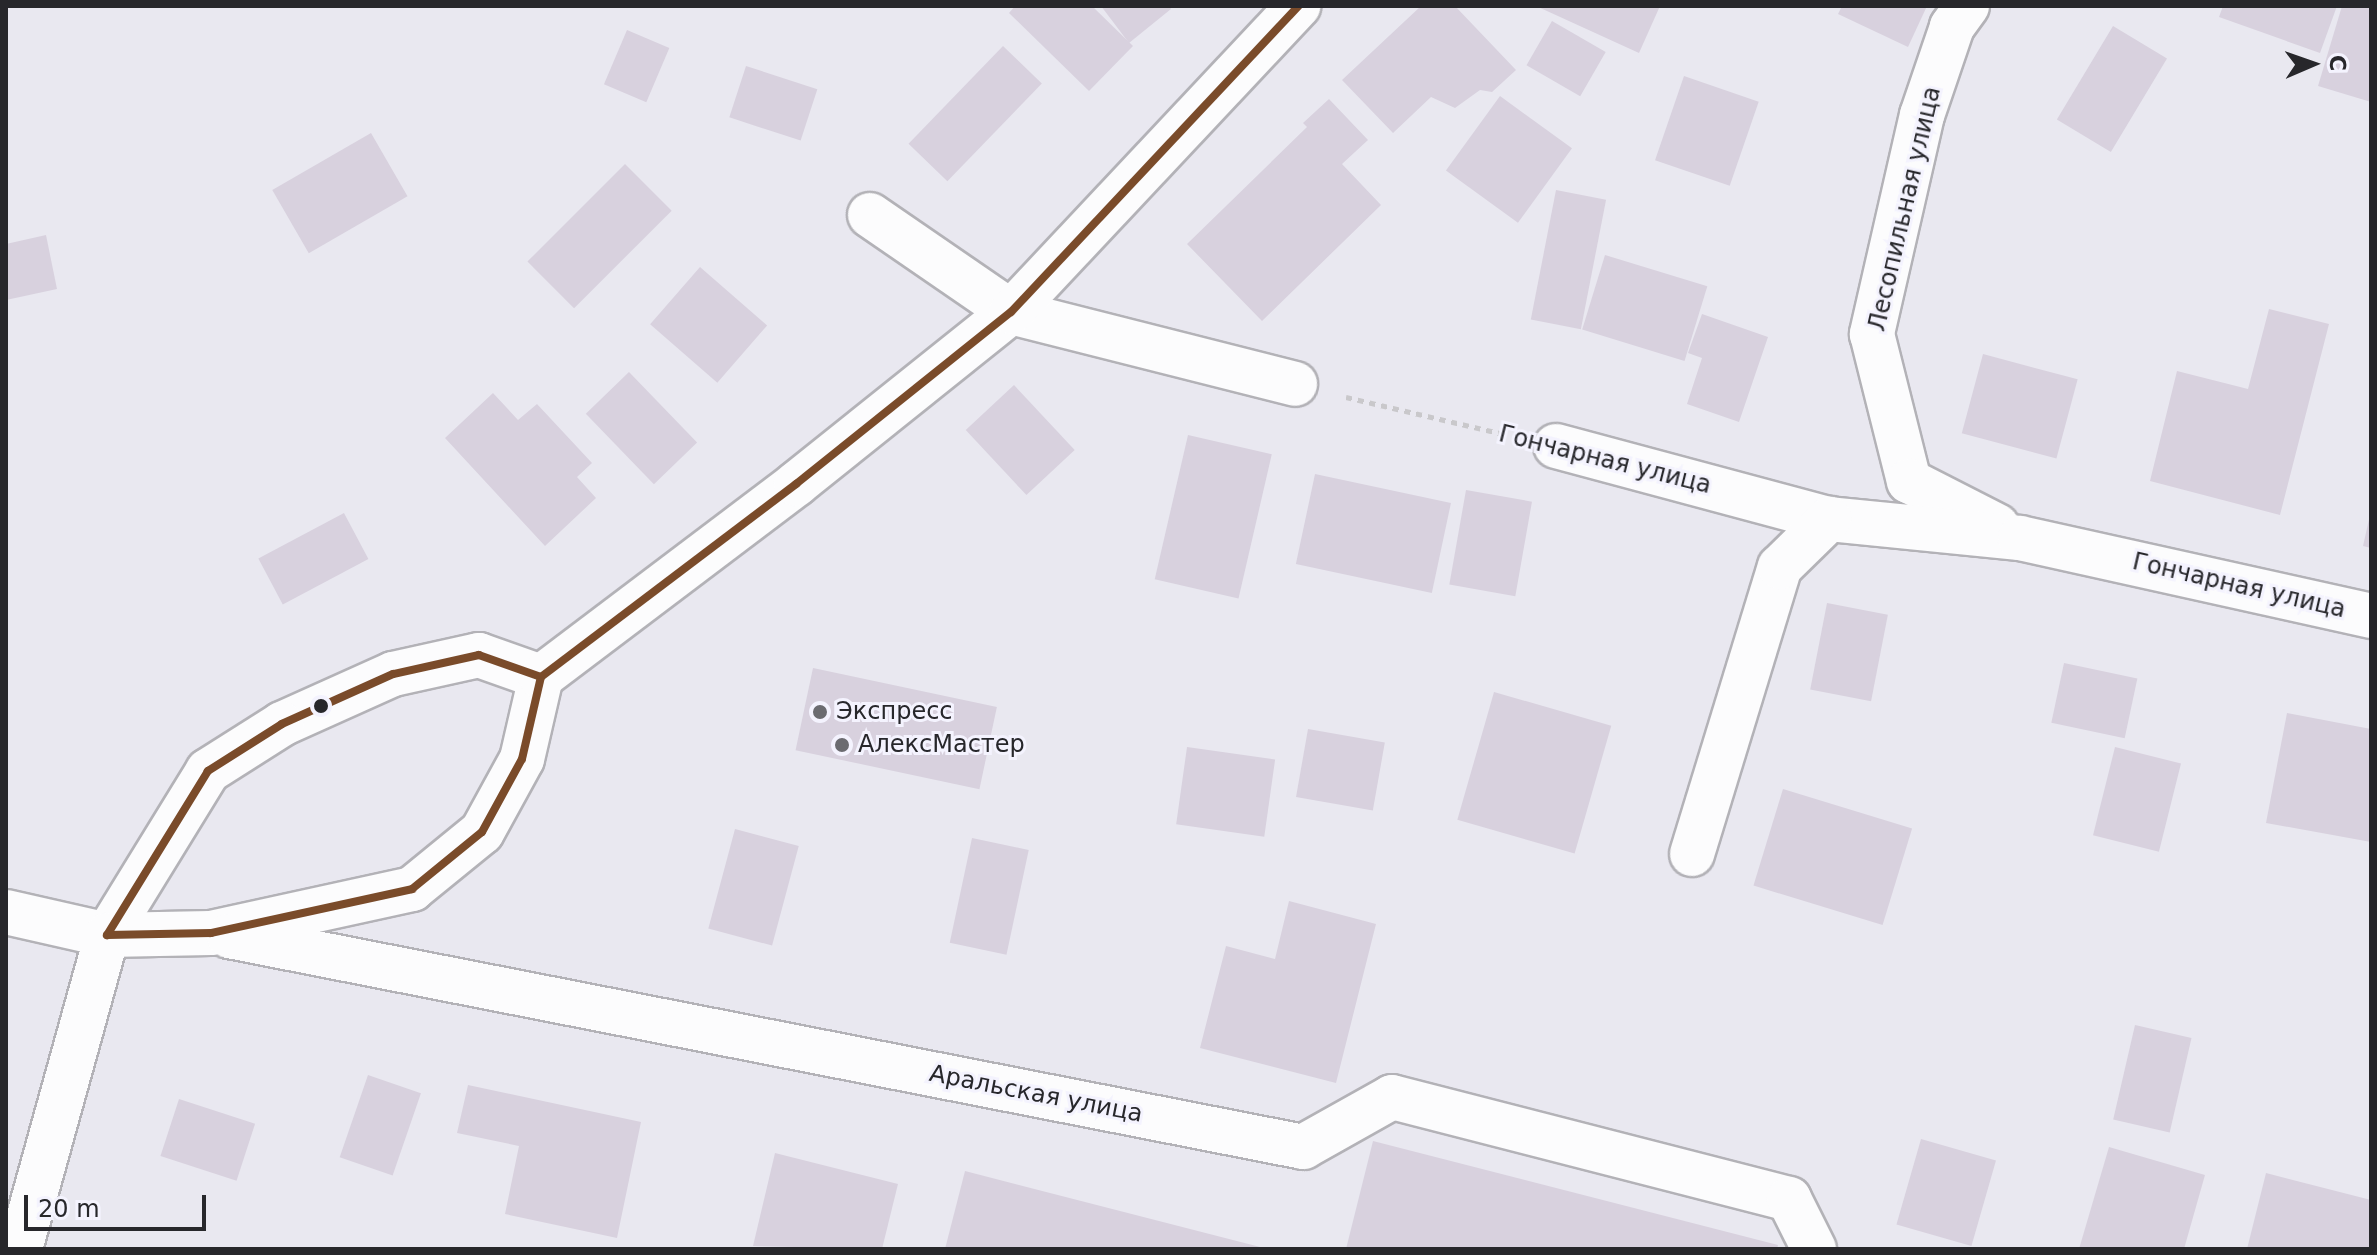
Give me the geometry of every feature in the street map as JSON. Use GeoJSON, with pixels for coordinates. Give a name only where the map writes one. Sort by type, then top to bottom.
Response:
{"type":"FeatureCollection","features":[{"type":"Feature","properties":{"kind":"street"},"geometry":{"type":"LineString","coordinates":[[6,912],[107,935],[211,933],[412,889],[482,832],[522,759],[541,677],[796,484],[1011,312],[1298,6]]}},
{"type":"Feature","properties":{"kind":"street","name":"Лесопильная улица"},"geometry":{"type":"LineString","coordinates":[[1967,6],[1952,27],[1922,115],[1872,334],[1909,481],[2020,538]]}},
{"type":"Feature","properties":{"kind":"street"},"geometry":{"type":"LineString","coordinates":[[870,215],[1011,312],[1295,384]]}},
{"type":"Feature","properties":{"kind":"street","name":"Гончарная улица"},"geometry":{"type":"LineString","coordinates":[[1556,446],[1829,519],[2020,538],[2371,616]]}},
{"type":"Feature","properties":{"kind":"street"},"geometry":{"type":"LineString","coordinates":[[1692,854],[1780,567],[1829,519]]}},
{"type":"Feature","properties":{"kind":"street"},"geometry":{"type":"LineString","coordinates":[[20,1249],[107,935],[208,771],[282,724],[393,674],[479,655],[541,677]]}},
{"type":"Feature","properties":{"kind":"street","name":"Аральская улица"},"geometry":{"type":"LineString","coordinates":[[211,933],[1303,1147],[1392,1097],[1789,1199],[1814,1249]]}},
{"type":"Feature","properties":{"kind":"path","name":"Гончарная улица"},"geometry":{"type":"LineString","coordinates":[[1295,384],[1556,446]]}},
{"type":"Feature","properties":{"kind":"building"},"geometry":{"type":"Polygon","coordinates":[[[1015,6],[1092,6],[1133,46],[1089,91],[1009,13],[1015,6]]]}},
{"type":"Feature","properties":{"kind":"building"},"geometry":{"type":"Polygon","coordinates":[[[1101,6],[1169,6],[1171,9],[1129,43],[1101,6]]]}},
{"type":"Feature","properties":{"kind":"building"},"geometry":{"type":"Polygon","coordinates":[[[1421,6],[1455,6],[1516,70],[1492,92],[1480,90],[1455,108],[1431,97],[1393,133],[1342,80],[1421,6]]]}},
{"type":"Feature","properties":{"kind":"building"},"geometry":{"type":"Polygon","coordinates":[[[1536,6],[1660,6],[1639,53],[1536,6]]]}},
{"type":"Feature","properties":{"kind":"building"},"geometry":{"type":"Polygon","coordinates":[[[1842,6],[1927,6],[1908,47],[1838,14],[1842,6]]]}},
{"type":"Feature","properties":{"kind":"building"},"geometry":{"type":"Polygon","coordinates":[[[2223,6],[2337,6],[2320,53],[2219,17],[2223,6]]]}},
{"type":"Feature","properties":{"kind":"building"},"geometry":{"type":"Polygon","coordinates":[[[2342,6],[2371,6],[2371,102],[2318,86],[2342,6]]]}},
{"type":"Feature","properties":{"kind":"building"},"geometry":{"type":"Polygon","coordinates":[[[1552,21],[1606,52],[1580,96],[1526,65],[1552,21]]]}},
{"type":"Feature","properties":{"kind":"building"},"geometry":{"type":"Polygon","coordinates":[[[2113,26],[2167,58],[2111,152],[2057,119],[2113,26]]]}},
{"type":"Feature","properties":{"kind":"building"},"geometry":{"type":"Polygon","coordinates":[[[627,30],[669,48],[646,102],[604,84],[627,30]]]}},
{"type":"Feature","properties":{"kind":"building"},"geometry":{"type":"Polygon","coordinates":[[[1003,46],[1042,84],[947,181],[909,144],[1003,46]]]}},
{"type":"Feature","properties":{"kind":"building"},"geometry":{"type":"Polygon","coordinates":[[[746,66],[817,89],[801,141],[729,117],[746,66]]]}},
{"type":"Feature","properties":{"kind":"building"},"geometry":{"type":"Polygon","coordinates":[[[1684,76],[1759,102],[1730,186],[1655,160],[1684,76]]]}},
{"type":"Feature","properties":{"kind":"building"},"geometry":{"type":"Polygon","coordinates":[[[1500,96],[1572,148],[1518,223],[1446,170],[1500,96]]]}},
{"type":"Feature","properties":{"kind":"building"},"geometry":{"type":"Polygon","coordinates":[[[1329,99],[1368,140],[1342,164],[1381,205],[1262,321],[1187,244],[1307,127],[1303,123],[1329,99]]]}},
{"type":"Feature","properties":{"kind":"building"},"geometry":{"type":"Polygon","coordinates":[[[371,133],[408,196],[309,253],[272,190],[371,133]]]}},
{"type":"Feature","properties":{"kind":"building"},"geometry":{"type":"Polygon","coordinates":[[[625,164],[672,211],[574,308],[527,262],[625,164]]]}},
{"type":"Feature","properties":{"kind":"building"},"geometry":{"type":"Polygon","coordinates":[[[1556,190],[1606,200],[1581,329],[1531,320],[1556,190]]]}},
{"type":"Feature","properties":{"kind":"building"},"geometry":{"type":"Polygon","coordinates":[[[46,235],[57,289],[6,300],[6,244],[46,235]]]}},
{"type":"Feature","properties":{"kind":"building"},"geometry":{"type":"Polygon","coordinates":[[[1605,255],[1707,286],[1685,361],[1582,330],[1605,255]]]}},
{"type":"Feature","properties":{"kind":"building"},"geometry":{"type":"Polygon","coordinates":[[[700,267],[767,325],[717,383],[650,324],[700,267]]]}},
{"type":"Feature","properties":{"kind":"building"},"geometry":{"type":"Polygon","coordinates":[[[2269,309],[2329,324],[2280,515],[2150,481],[2177,371],[2248,389],[2269,309]]]}},
{"type":"Feature","properties":{"kind":"building"},"geometry":{"type":"Polygon","coordinates":[[[1702,314],[1768,337],[1739,422],[1687,404],[1702,358],[1688,353],[1702,314]]]}},
{"type":"Feature","properties":{"kind":"building"},"geometry":{"type":"Polygon","coordinates":[[[1983,354],[2078,379],[2056,459],[1962,433],[1983,354]]]}},
{"type":"Feature","properties":{"kind":"building"},"geometry":{"type":"Polygon","coordinates":[[[629,372],[697,442],[654,484],[586,414],[629,372]]]}},
{"type":"Feature","properties":{"kind":"building"},"geometry":{"type":"Polygon","coordinates":[[[1014,385],[1075,450],[1026,495],[966,430],[1014,385]]]}},
{"type":"Feature","properties":{"kind":"building"},"geometry":{"type":"Polygon","coordinates":[[[493,393],[518,420],[537,404],[592,463],[577,477],[596,498],[545,546],[445,438],[493,393]]]}},
{"type":"Feature","properties":{"kind":"building"},"geometry":{"type":"Polygon","coordinates":[[[1188,435],[1272,454],[1239,599],[1155,579],[1188,435]]]}},
{"type":"Feature","properties":{"kind":"building"},"geometry":{"type":"Polygon","coordinates":[[[1315,474],[1451,503],[1432,593],[1296,564],[1315,474]]]}},
{"type":"Feature","properties":{"kind":"building"},"geometry":{"type":"Polygon","coordinates":[[[1466,490],[1532,502],[1515,596],[1449,585],[1466,490]]]}},
{"type":"Feature","properties":{"kind":"building"},"geometry":{"type":"Polygon","coordinates":[[[344,513],[368,559],[283,604],[258,559],[344,513]]]}},
{"type":"Feature","properties":{"kind":"building"},"geometry":{"type":"Polygon","coordinates":[[[2371,515],[2371,548],[2363,546],[2371,515]]]}},
{"type":"Feature","properties":{"kind":"building"},"geometry":{"type":"Polygon","coordinates":[[[1827,603],[1888,615],[1871,701],[1810,689],[1827,603]]]}},
{"type":"Feature","properties":{"kind":"building"},"geometry":{"type":"Polygon","coordinates":[[[2064,663],[2137,679],[2125,738],[2051,723],[2064,663]]]}},
{"type":"Feature","properties":{"kind":"building"},"geometry":{"type":"Polygon","coordinates":[[[813,668],[997,707],[979,789],[796,750],[813,668]]]}},
{"type":"Feature","properties":{"kind":"building"},"geometry":{"type":"Polygon","coordinates":[[[1494,692],[1611,726],[1575,853],[1457,820],[1494,692]]]}},
{"type":"Feature","properties":{"kind":"building"},"geometry":{"type":"Polygon","coordinates":[[[2287,713],[2371,729],[2371,842],[2266,823],[2287,713]]]}},
{"type":"Feature","properties":{"kind":"building"},"geometry":{"type":"Polygon","coordinates":[[[1308,729],[1385,743],[1373,810],[1296,797],[1308,729]]]}},
{"type":"Feature","properties":{"kind":"building"},"geometry":{"type":"Polygon","coordinates":[[[1187,747],[1275,759],[1264,837],[1176,824],[1187,747]]]}},
{"type":"Feature","properties":{"kind":"building"},"geometry":{"type":"Polygon","coordinates":[[[2115,747],[2181,763],[2159,852],[2093,835],[2115,747]]]}},
{"type":"Feature","properties":{"kind":"building"},"geometry":{"type":"Polygon","coordinates":[[[1783,789],[1912,828],[1883,925],[1753,886],[1783,789]]]}},
{"type":"Feature","properties":{"kind":"building"},"geometry":{"type":"Polygon","coordinates":[[[735,829],[799,846],[772,946],[708,928],[735,829]]]}},
{"type":"Feature","properties":{"kind":"building"},"geometry":{"type":"Polygon","coordinates":[[[972,838],[1029,850],[1006,955],[950,943],[972,838]]]}},
{"type":"Feature","properties":{"kind":"building"},"geometry":{"type":"Polygon","coordinates":[[[1289,901],[1376,924],[1336,1083],[1200,1048],[1226,946],[1275,959],[1289,901]]]}},
{"type":"Feature","properties":{"kind":"building"},"geometry":{"type":"Polygon","coordinates":[[[2135,1025],[2192,1038],[2170,1133],[2113,1120],[2135,1025]]]}},
{"type":"Feature","properties":{"kind":"building"},"geometry":{"type":"Polygon","coordinates":[[[368,1075],[421,1093],[393,1175],[340,1157],[368,1075]]]}},
{"type":"Feature","properties":{"kind":"building"},"geometry":{"type":"Polygon","coordinates":[[[468,1085],[641,1122],[617,1238],[505,1214],[519,1146],[457,1133],[468,1085]]]}},
{"type":"Feature","properties":{"kind":"building"},"geometry":{"type":"Polygon","coordinates":[[[179,1099],[255,1124],[237,1181],[160,1156],[179,1099]]]}},
{"type":"Feature","properties":{"kind":"building"},"geometry":{"type":"Polygon","coordinates":[[[1921,1139],[1996,1160],[1971,1246],[1896,1225],[1921,1139]]]}},
{"type":"Feature","properties":{"kind":"building"},"geometry":{"type":"Polygon","coordinates":[[[1373,1141],[1778,1245],[1777,1249],[1346,1249],[1373,1141]]]}},
{"type":"Feature","properties":{"kind":"building"},"geometry":{"type":"Polygon","coordinates":[[[2109,1147],[2205,1175],[2184,1249],[2079,1249],[2109,1147]]]}},
{"type":"Feature","properties":{"kind":"building"},"geometry":{"type":"Polygon","coordinates":[[[775,1153],[898,1184],[882,1249],[753,1246],[775,1153]]]}},
{"type":"Feature","properties":{"kind":"building"},"geometry":{"type":"Polygon","coordinates":[[[965,1171],[1264,1248],[1264,1249],[945,1249],[965,1171]]]}},
{"type":"Feature","properties":{"kind":"building"},"geometry":{"type":"Polygon","coordinates":[[[2266,1173],[2371,1200],[2371,1249],[2247,1249],[2266,1173]]]}},
{"type":"Feature","properties":{"kind":"transit line"},"geometry":{"type":"LineString","coordinates":[[541,677],[479,655],[393,674],[282,724],[208,771],[107,935],[211,933],[412,889],[482,832],[522,759],[541,677],[796,484],[1011,312],[1298,6]]}},
{"type":"Feature","properties":{"kind":"place","name":"Экспресс"},"geometry":{"type":"Point","coordinates":[820,712]}},
{"type":"Feature","properties":{"kind":"place","name":"АлексМастер"},"geometry":{"type":"Point","coordinates":[842,745]}}]}
